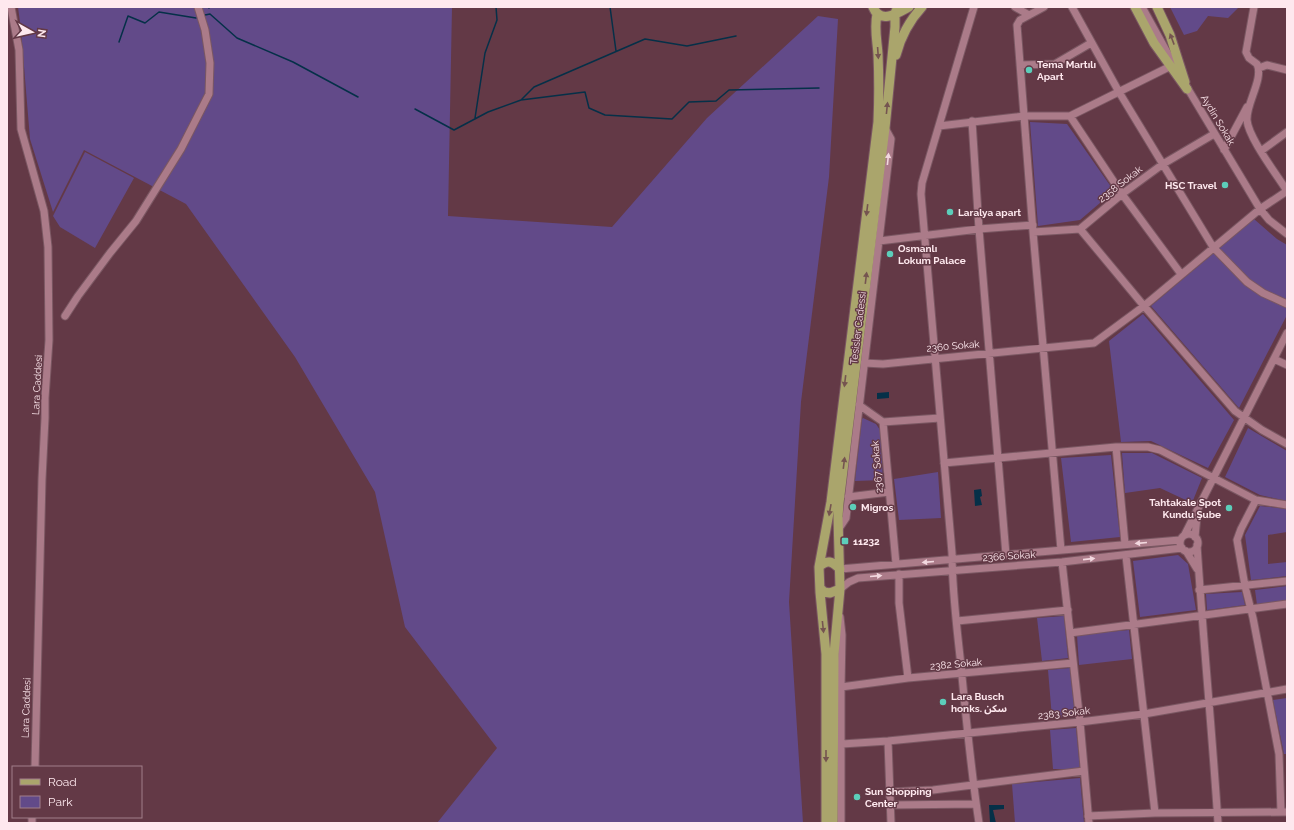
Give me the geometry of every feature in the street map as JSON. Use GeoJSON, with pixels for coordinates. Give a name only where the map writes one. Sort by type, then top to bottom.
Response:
{"type":"FeatureCollection","features":[{"type":"Feature","properties":{"kind":"main road"},"geometry":{"type":"LineString","coordinates":[[875,10],[884,17],[888,17],[896,10],[909,7]]}},
{"type":"Feature","properties":{"kind":"main road"},"geometry":{"type":"LineString","coordinates":[[888,91],[902,36],[912,18],[922,7]]}},
{"type":"Feature","properties":{"kind":"main road"},"geometry":{"type":"LineString","coordinates":[[1135,7],[1154,43],[1188,89]]}},
{"type":"Feature","properties":{"kind":"main road"},"geometry":{"type":"LineString","coordinates":[[1157,7],[1170,35],[1188,89]]}},
{"type":"Feature","properties":{"kind":"main road"},"geometry":{"type":"LineString","coordinates":[[826,823],[826,654],[819,567],[831,502],[878,122],[878,52],[875,10]]}},
{"type":"Feature","properties":{"kind":"main road"},"geometry":{"type":"LineString","coordinates":[[833,823],[834,654],[840,589],[838,530],[839,503],[885,128],[896,10]]}},
{"type":"Feature","properties":{"kind":"main road"},"geometry":{"type":"LineString","coordinates":[[819,567],[824,563],[832,562],[840,569]]}},
{"type":"Feature","properties":{"kind":"main road"},"geometry":{"type":"LineString","coordinates":[[820,588],[824,592],[830,593],[840,589]]}},
{"type":"Feature","properties":{"kind":"street","name":"Lara Caddesi"},"geometry":{"type":"LineString","coordinates":[[11,7],[19,50],[22,129],[44,212],[48,247],[49,340],[42,479],[34,766]]}},
{"type":"Feature","properties":{"kind":"street"},"geometry":{"type":"LineString","coordinates":[[65,316],[101,265],[136,220],[181,149],[208,94],[210,63],[205,30],[198,7]]}},
{"type":"Feature","properties":{"kind":"street"},"geometry":{"type":"LineString","coordinates":[[974,7],[920,194],[925,235],[956,621],[967,732],[979,823]]}},
{"type":"Feature","properties":{"kind":"street"},"geometry":{"type":"LineString","coordinates":[[1015,7],[1029,15]]}},
{"type":"Feature","properties":{"kind":"street"},"geometry":{"type":"LineString","coordinates":[[1044,7],[1020,20],[1017,25],[1061,550]]}},
{"type":"Feature","properties":{"kind":"street"},"geometry":{"type":"LineString","coordinates":[[1072,7],[1119,92],[1213,247],[1247,282],[1263,293],[1287,304]]}},
{"type":"Feature","properties":{"kind":"street","name":"Aydin Sokak"},"geometry":{"type":"LineString","coordinates":[[1142,7],[1214,134],[1260,209],[1269,220],[1287,234]]}},
{"type":"Feature","properties":{"kind":"street"},"geometry":{"type":"LineString","coordinates":[[1146,7],[1188,89]]}},
{"type":"Feature","properties":{"kind":"street"},"geometry":{"type":"LineString","coordinates":[[1254,7],[1246,52],[1247,55],[1257,64],[1260,73],[1251,100],[1247,119],[1248,126],[1261,151],[1287,191]]}},
{"type":"Feature","properties":{"kind":"street"},"geometry":{"type":"LineString","coordinates":[[1020,65],[1055,64],[1091,43]]}},
{"type":"Feature","properties":{"kind":"street"},"geometry":{"type":"LineString","coordinates":[[1259,68],[1267,64],[1287,70]]}},
{"type":"Feature","properties":{"kind":"street"},"geometry":{"type":"LineString","coordinates":[[939,126],[1024,116],[1070,116],[1171,66]]}},
{"type":"Feature","properties":{"kind":"street"},"geometry":{"type":"LineString","coordinates":[[1224,150],[1251,100]]}},
{"type":"Feature","properties":{"kind":"street"},"geometry":{"type":"LineString","coordinates":[[1070,116],[1122,194],[1181,274]]}},
{"type":"Feature","properties":{"kind":"street"},"geometry":{"type":"LineString","coordinates":[[972,121],[979,229],[1006,555]]}},
{"type":"Feature","properties":{"kind":"street","name":"Tesisler Cadessi"},"geometry":{"type":"LineString","coordinates":[[838,530],[846,518],[858,405],[891,139],[885,128]]}},
{"type":"Feature","properties":{"kind":"street"},"geometry":{"type":"LineString","coordinates":[[1261,151],[1287,132]]}},
{"type":"Feature","properties":{"kind":"street","name":"2358 Sokak"},"geometry":{"type":"LineString","coordinates":[[1080,229],[1122,194],[1163,164],[1214,134]]}},
{"type":"Feature","properties":{"kind":"street","name":"2360 Sokak"},"geometry":{"type":"LineString","coordinates":[[864,363],[883,364],[1094,343],[1144,306],[1260,209],[1287,191]]}},
{"type":"Feature","properties":{"kind":"street"},"geometry":{"type":"LineString","coordinates":[[879,241],[979,229],[1080,229],[1144,306],[1235,411],[1262,430],[1287,444]]}},
{"type":"Feature","properties":{"kind":"street"},"geometry":{"type":"LineString","coordinates":[[1198,571],[1180,546],[1183,537],[1198,512],[1287,333]]}},
{"type":"Feature","properties":{"kind":"street"},"geometry":{"type":"LineString","coordinates":[[1274,359],[1287,365]]}},
{"type":"Feature","properties":{"kind":"street"},"geometry":{"type":"LineString","coordinates":[[858,405],[883,422],[940,418]]}},
{"type":"Feature","properties":{"kind":"street","name":"2367 Sokak"},"geometry":{"type":"LineString","coordinates":[[883,422],[896,564]]}},
{"type":"Feature","properties":{"kind":"street"},"geometry":{"type":"LineString","coordinates":[[944,463],[1052,453],[1148,447],[1160,450],[1256,500],[1287,505]]}},
{"type":"Feature","properties":{"kind":"street"},"geometry":{"type":"LineString","coordinates":[[1116,448],[1125,544]]}},
{"type":"Feature","properties":{"kind":"street"},"geometry":{"type":"LineString","coordinates":[[848,497],[889,492]]}},
{"type":"Feature","properties":{"kind":"street"},"geometry":{"type":"LineString","coordinates":[[1062,562],[1074,664],[1089,819],[1155,813],[1284,812],[1283,757],[1267,693],[1237,540],[1256,500]]}},
{"type":"Feature","properties":{"kind":"street"},"geometry":{"type":"LineString","coordinates":[[1195,537],[1198,512]]}},
{"type":"Feature","properties":{"kind":"street"},"geometry":{"type":"LineString","coordinates":[[1183,537],[1191,534],[1198,542],[1199,590],[1218,823]]}},
{"type":"Feature","properties":{"kind":"street","name":"2366 Sokak"},"geometry":{"type":"LineString","coordinates":[[840,569],[1061,550],[1183,537]]}},
{"type":"Feature","properties":{"kind":"street"},"geometry":{"type":"LineString","coordinates":[[1184,550],[1194,550],[1197,546]]}},
{"type":"Feature","properties":{"kind":"street","name":"2366 Sokak"},"geometry":{"type":"LineString","coordinates":[[840,589],[849,582],[858,578],[1062,562],[1184,550]]}},
{"type":"Feature","properties":{"kind":"street"},"geometry":{"type":"LineString","coordinates":[[1126,556],[1155,813]]}},
{"type":"Feature","properties":{"kind":"street"},"geometry":{"type":"LineString","coordinates":[[899,574],[899,603],[908,678]]}},
{"type":"Feature","properties":{"kind":"street"},"geometry":{"type":"LineString","coordinates":[[1199,590],[1287,581]]}},
{"type":"Feature","properties":{"kind":"street"},"geometry":{"type":"LineString","coordinates":[[1070,633],[1287,604]]}},
{"type":"Feature","properties":{"kind":"street"},"geometry":{"type":"LineString","coordinates":[[838,607],[842,635],[841,823]]}},
{"type":"Feature","properties":{"kind":"street"},"geometry":{"type":"LineString","coordinates":[[956,621],[1068,610]]}},
{"type":"Feature","properties":{"kind":"street","name":"2382 Sokak"},"geometry":{"type":"LineString","coordinates":[[841,687],[908,678],[1074,664]]}},
{"type":"Feature","properties":{"kind":"street","name":"2383 Sokak"},"geometry":{"type":"LineString","coordinates":[[842,744],[888,741],[1080,722],[1144,714],[1287,689]]}},
{"type":"Feature","properties":{"kind":"street"},"geometry":{"type":"LineString","coordinates":[[888,741],[891,823]]}},
{"type":"Feature","properties":{"kind":"street"},"geometry":{"type":"LineString","coordinates":[[890,792],[933,790],[1084,771]]}},
{"type":"Feature","properties":{"kind":"street"},"geometry":{"type":"LineString","coordinates":[[891,805],[976,804]]}},
{"type":"Feature","properties":{"kind":"green space"},"geometry":{"type":"Polygon","coordinates":[[[18,7],[452,7],[448,216],[612,227],[707,118],[818,16],[838,19],[829,177],[801,402],[789,602],[803,823],[437,823],[497,748],[405,627],[375,492],[295,357],[186,204],[84,150],[53,212],[30,139],[18,7]]]}},
{"type":"Feature","properties":{"kind":"green space"},"geometry":{"type":"Polygon","coordinates":[[[1170,7],[1239,7],[1228,18],[1208,16],[1197,31],[1184,35],[1170,7]]]}},
{"type":"Feature","properties":{"kind":"green space"},"geometry":{"type":"Polygon","coordinates":[[[1030,122],[1067,124],[1114,191],[1080,220],[1038,226],[1030,122]]]}},
{"type":"Feature","properties":{"kind":"green space"},"geometry":{"type":"Polygon","coordinates":[[[85,152],[134,178],[95,248],[60,227],[53,216],[85,152]]]}},
{"type":"Feature","properties":{"kind":"green space"},"geometry":{"type":"Polygon","coordinates":[[[1254,219],[1277,239],[1287,245],[1287,315],[1239,408],[1151,306],[1254,219]]]}},
{"type":"Feature","properties":{"kind":"green space"},"geometry":{"type":"Polygon","coordinates":[[[1143,314],[1234,420],[1208,468],[1151,441],[1121,442],[1109,341],[1143,314]]]}},
{"type":"Feature","properties":{"kind":"green space"},"geometry":{"type":"Polygon","coordinates":[[[863,418],[876,424],[880,430],[883,480],[855,481],[863,418]]]}},
{"type":"Feature","properties":{"kind":"green space"},"geometry":{"type":"Polygon","coordinates":[[[1248,428],[1287,451],[1287,501],[1260,495],[1225,477],[1248,428]]]}},
{"type":"Feature","properties":{"kind":"green space"},"geometry":{"type":"Polygon","coordinates":[[[1122,453],[1152,453],[1202,478],[1192,503],[1160,488],[1125,493],[1122,453]]]}},
{"type":"Feature","properties":{"kind":"green space"},"geometry":{"type":"Polygon","coordinates":[[[1111,455],[1120,537],[1071,542],[1061,458],[1111,455]]]}},
{"type":"Feature","properties":{"kind":"green space"},"geometry":{"type":"Polygon","coordinates":[[[938,472],[941,518],[899,520],[894,479],[938,472]]]}},
{"type":"Feature","properties":{"kind":"green space"},"geometry":{"type":"Polygon","coordinates":[[[1260,506],[1287,509],[1287,532],[1268,535],[1268,564],[1287,562],[1287,576],[1251,580],[1245,535],[1260,506]]]}},
{"type":"Feature","properties":{"kind":"green space"},"geometry":{"type":"Polygon","coordinates":[[[1178,555],[1188,564],[1196,610],[1140,617],[1133,561],[1178,555]]]}},
{"type":"Feature","properties":{"kind":"green space"},"geometry":{"type":"Polygon","coordinates":[[[1287,586],[1287,600],[1257,605],[1255,590],[1287,586]]]}},
{"type":"Feature","properties":{"kind":"green space"},"geometry":{"type":"Polygon","coordinates":[[[1242,592],[1245,605],[1207,610],[1206,594],[1242,592]]]}},
{"type":"Feature","properties":{"kind":"green space"},"geometry":{"type":"Polygon","coordinates":[[[1064,616],[1068,658],[1042,661],[1037,618],[1064,616]]]}},
{"type":"Feature","properties":{"kind":"green space"},"geometry":{"type":"Polygon","coordinates":[[[1129,630],[1132,659],[1079,665],[1077,635],[1129,630]]]}},
{"type":"Feature","properties":{"kind":"green space"},"geometry":{"type":"Polygon","coordinates":[[[1070,668],[1075,716],[1052,718],[1048,670],[1070,668]]]}},
{"type":"Feature","properties":{"kind":"green space"},"geometry":{"type":"Polygon","coordinates":[[[1287,698],[1287,754],[1284,754],[1273,700],[1287,698]]]}},
{"type":"Feature","properties":{"kind":"green space"},"geometry":{"type":"Polygon","coordinates":[[[1076,728],[1080,769],[1053,769],[1050,730],[1076,728]]]}},
{"type":"Feature","properties":{"kind":"green space"},"geometry":{"type":"Polygon","coordinates":[[[1080,778],[1084,823],[1015,823],[1012,784],[1080,778]]]}},
{"type":"Feature","properties":{"kind":"water"},"geometry":{"type":"Polygon","coordinates":[[[889,392],[889,398],[877,399],[877,393],[889,392]]]}},
{"type":"Feature","properties":{"kind":"water"},"geometry":{"type":"Polygon","coordinates":[[[981,489],[982,496],[980,497],[982,505],[975,506],[974,490],[981,489]]]}},
{"type":"Feature","properties":{"kind":"water"},"geometry":{"type":"Polygon","coordinates":[[[989,805],[1004,805],[1004,809],[993,810],[996,823],[990,823],[989,805]]]}},
{"type":"Feature","properties":{"kind":"waterway"},"geometry":{"type":"LineString","coordinates":[[475,118],[485,53],[497,20],[496,7]]}},
{"type":"Feature","properties":{"kind":"waterway"},"geometry":{"type":"LineString","coordinates":[[610,7],[616,51]]}},
{"type":"Feature","properties":{"kind":"waterway"},"geometry":{"type":"LineString","coordinates":[[119,42],[128,16],[145,23],[159,12],[196,18]]}},
{"type":"Feature","properties":{"kind":"waterway"},"geometry":{"type":"LineString","coordinates":[[205,15],[210,14],[237,38],[293,62],[358,97]]}},
{"type":"Feature","properties":{"kind":"waterway"},"geometry":{"type":"LineString","coordinates":[[521,100],[534,87],[645,39],[687,46],[736,36]]}},
{"type":"Feature","properties":{"kind":"waterway"},"geometry":{"type":"LineString","coordinates":[[415,109],[454,130],[488,112],[521,100],[585,92],[589,108],[605,115],[672,119],[689,102],[716,101],[729,90],[819,88]]}},
{"type":"Feature","properties":{"kind":"place","name":"Tema Martılı Apart"},"geometry":{"type":"Point","coordinates":[1029,70]}},
{"type":"Feature","properties":{"kind":"place","name":"HSC Travel"},"geometry":{"type":"Point","coordinates":[1225,185]}},
{"type":"Feature","properties":{"kind":"place","name":"Laralya apart"},"geometry":{"type":"Point","coordinates":[950,212]}},
{"type":"Feature","properties":{"kind":"place","name":"Osmanlı Lokum Palace"},"geometry":{"type":"Point","coordinates":[890,254]}},
{"type":"Feature","properties":{"kind":"place","name":"Migros"},"geometry":{"type":"Point","coordinates":[853,507]}},
{"type":"Feature","properties":{"kind":"place","name":"Tahtakale Spot Kundu Şube"},"geometry":{"type":"Point","coordinates":[1229,508]}},
{"type":"Feature","properties":{"kind":"place","name":"11232"},"geometry":{"type":"Point","coordinates":[845,541]}},
{"type":"Feature","properties":{"kind":"place","name":"Lara Busch honks. سكن"},"geometry":{"type":"Point","coordinates":[943,702]}},
{"type":"Feature","properties":{"kind":"place","name":"Sun Shopping Center"},"geometry":{"type":"Point","coordinates":[857,797]}}]}
